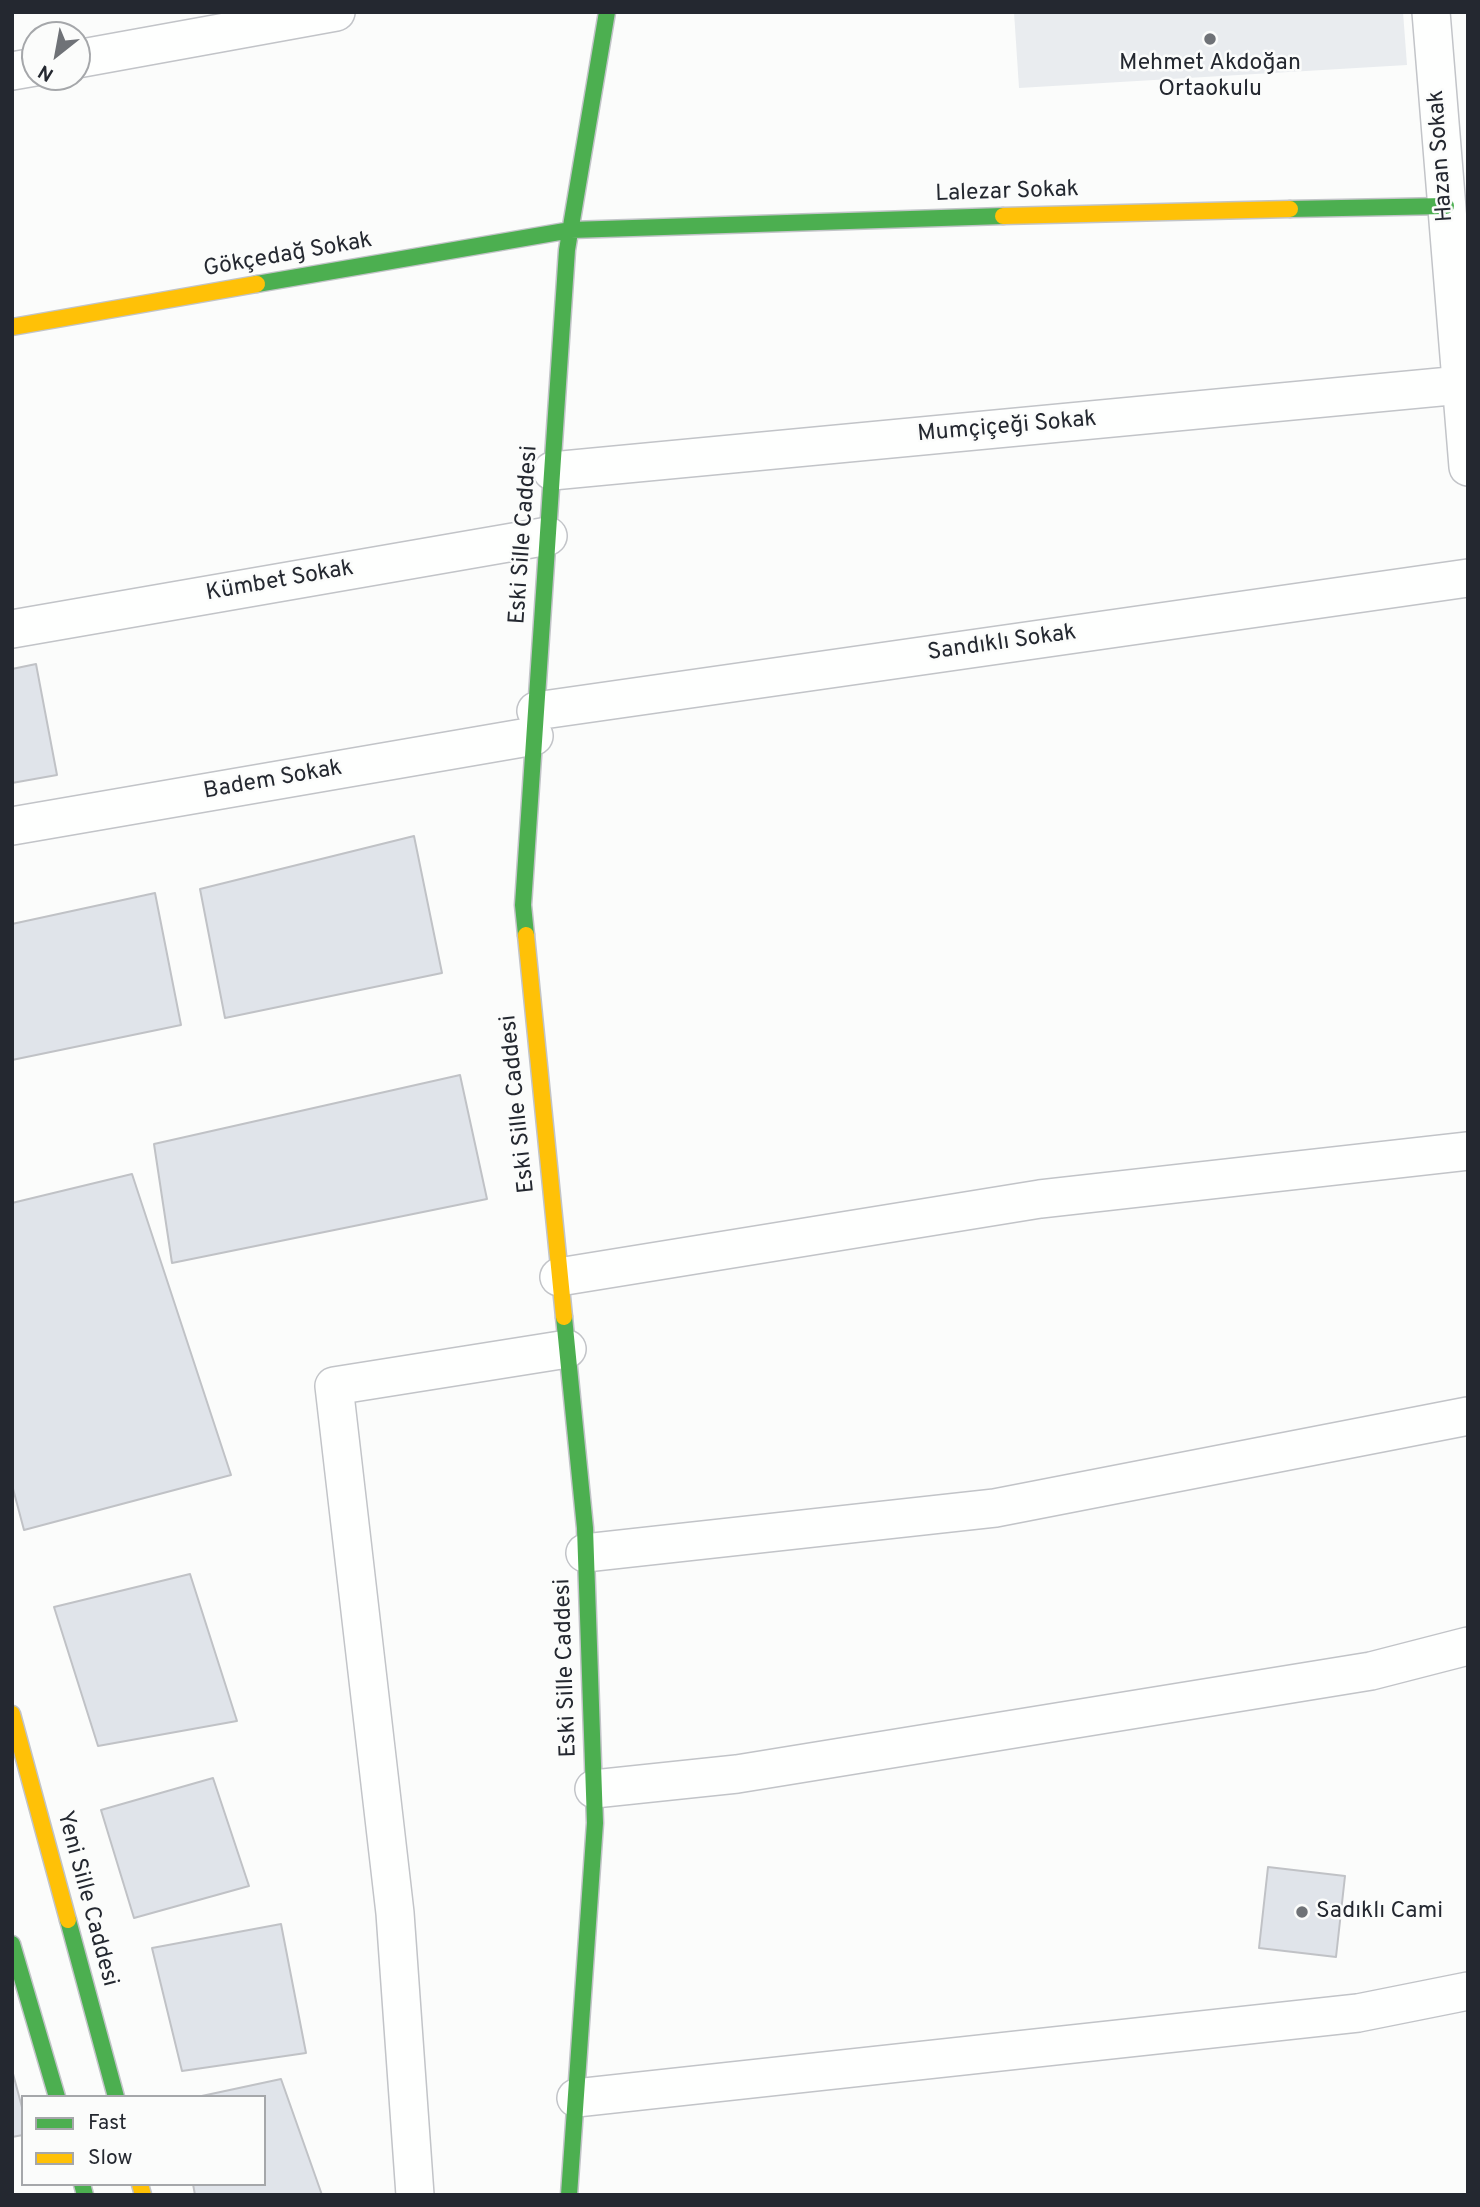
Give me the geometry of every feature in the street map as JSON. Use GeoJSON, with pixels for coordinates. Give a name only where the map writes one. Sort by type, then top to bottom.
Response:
{"type":"FeatureCollection","features":[{"type":"Feature","properties":{"kind":"street"},"geometry":{"type":"LineString","coordinates":[[91,56],[336,12]]}},
{"type":"Feature","properties":{"kind":"street","name":"Eski Sille Caddesi"},"geometry":{"type":"LineString","coordinates":[[569,2195],[595,1823],[594,1789],[585,1553],[523,905],[570,230],[607,12]]}},
{"type":"Feature","properties":{"kind":"street","name":"Hazan Sokak"},"geometry":{"type":"LineString","coordinates":[[1431,12],[1468,467]]}},
{"type":"Feature","properties":{"kind":"street","name":"Lalezar Sokak"},"geometry":{"type":"LineString","coordinates":[[570,230],[978,216],[1446,206]]}},
{"type":"Feature","properties":{"kind":"street","name":"Gökçedağ Sokak"},"geometry":{"type":"LineString","coordinates":[[12,327],[570,230]]}},
{"type":"Feature","properties":{"kind":"street","name":"Mumçiçeği Sokak"},"geometry":{"type":"LineString","coordinates":[[552,471],[1461,385]]}},
{"type":"Feature","properties":{"kind":"street","name":"Kümbet Sokak"},"geometry":{"type":"LineString","coordinates":[[12,629],[548,536]]}},
{"type":"Feature","properties":{"kind":"street","name":"Sandıklı Sokak"},"geometry":{"type":"LineString","coordinates":[[535,724],[1468,578]]}},
{"type":"Feature","properties":{"kind":"street","name":"Badem Sokak"},"geometry":{"type":"LineString","coordinates":[[12,826],[535,724]]}},
{"type":"Feature","properties":{"kind":"street"},"geometry":{"type":"LineString","coordinates":[[559,1277],[1040,1199],[1468,1151]]}},
{"type":"Feature","properties":{"kind":"street"},"geometry":{"type":"LineString","coordinates":[[415,2195],[395,1913],[334,1386],[567,1349]]}},
{"type":"Feature","properties":{"kind":"street"},"geometry":{"type":"LineString","coordinates":[[585,1553],[995,1508],[1468,1416]]}},
{"type":"Feature","properties":{"kind":"street"},"geometry":{"type":"LineString","coordinates":[[594,1789],[737,1774],[1357,1673],[1468,1646]]}},
{"type":"Feature","properties":{"kind":"street","name":"Yeni Sille Caddesi"},"geometry":{"type":"LineString","coordinates":[[12,1713],[115,2095]]}},
{"type":"Feature","properties":{"kind":"street"},"geometry":{"type":"LineString","coordinates":[[12,1944],[56,2095]]}},
{"type":"Feature","properties":{"kind":"street"},"geometry":{"type":"LineString","coordinates":[[576,2098],[1358,2012],[1468,1992]]}},
{"type":"Feature","properties":{"kind":"shaded area","name":"Mehmet Akdoğan Ortaokulu"},"geometry":{"type":"Polygon","coordinates":[[[1014,12],[1403,12],[1407,65],[1019,88],[1014,12]]]}},
{"type":"Feature","properties":{"kind":"building"},"geometry":{"type":"Polygon","coordinates":[[[36,664],[57,775],[12,783],[12,669],[36,664]]]}},
{"type":"Feature","properties":{"kind":"building"},"geometry":{"type":"Polygon","coordinates":[[[414,836],[442,973],[225,1018],[200,889],[414,836]]]}},
{"type":"Feature","properties":{"kind":"building"},"geometry":{"type":"Polygon","coordinates":[[[155,893],[181,1025],[12,1060],[12,924],[155,893]]]}},
{"type":"Feature","properties":{"kind":"building"},"geometry":{"type":"Polygon","coordinates":[[[460,1075],[487,1199],[172,1263],[154,1144],[460,1075]]]}},
{"type":"Feature","properties":{"kind":"building"},"geometry":{"type":"Polygon","coordinates":[[[132,1174],[231,1475],[24,1530],[12,1485],[12,1203],[132,1174]]]}},
{"type":"Feature","properties":{"kind":"building"},"geometry":{"type":"Polygon","coordinates":[[[190,1574],[237,1721],[98,1746],[54,1607],[190,1574]]]}},
{"type":"Feature","properties":{"kind":"building"},"geometry":{"type":"Polygon","coordinates":[[[213,1778],[249,1886],[134,1918],[101,1810],[213,1778]]]}},
{"type":"Feature","properties":{"kind":"building","name":"Sadıklı Cami"},"geometry":{"type":"Polygon","coordinates":[[[1268,1867],[1345,1876],[1336,1957],[1259,1948],[1268,1867]]]}},
{"type":"Feature","properties":{"kind":"building"},"geometry":{"type":"Polygon","coordinates":[[[281,1924],[306,2053],[182,2071],[152,1948],[281,1924]]]}},
{"type":"Feature","properties":{"kind":"building"},"geometry":{"type":"Polygon","coordinates":[[[12,2070],[21,2104],[21,2135],[12,2137],[12,2070]]]}},
{"type":"Feature","properties":{"kind":"building"},"geometry":{"type":"Polygon","coordinates":[[[281,2079],[322,2195],[195,2195],[193,2186],[266,2186],[266,2095],[206,2095],[281,2079]]]}},
{"type":"Feature","properties":{"kind":"traffic: fast"},"geometry":{"type":"LineString","coordinates":[[526,935],[523,905],[567,250],[607,12]]}},
{"type":"Feature","properties":{"kind":"traffic: fast"},"geometry":{"type":"LineString","coordinates":[[1290,209],[1446,206]]}},
{"type":"Feature","properties":{"kind":"traffic: fast"},"geometry":{"type":"LineString","coordinates":[[257,284],[571,230],[1003,216]]}},
{"type":"Feature","properties":{"kind":"traffic: fast"},"geometry":{"type":"LineString","coordinates":[[564,1317],[585,1528],[595,1823],[569,2195]]}},
{"type":"Feature","properties":{"kind":"traffic: fast"},"geometry":{"type":"LineString","coordinates":[[68,1920],[115,2095]]}},
{"type":"Feature","properties":{"kind":"traffic: fast"},"geometry":{"type":"LineString","coordinates":[[12,1944],[56,2095]]}},
{"type":"Feature","properties":{"kind":"traffic: fast"},"geometry":{"type":"LineString","coordinates":[[83,2186],[85,2195]]}},
{"type":"Feature","properties":{"kind":"traffic: slow"},"geometry":{"type":"LineString","coordinates":[[1003,216],[1290,209]]}},
{"type":"Feature","properties":{"kind":"traffic: slow"},"geometry":{"type":"LineString","coordinates":[[12,327],[257,284]]}},
{"type":"Feature","properties":{"kind":"traffic: slow"},"geometry":{"type":"LineString","coordinates":[[526,935],[564,1317]]}},
{"type":"Feature","properties":{"kind":"traffic: slow"},"geometry":{"type":"LineString","coordinates":[[12,1714],[68,1920]]}},
{"type":"Feature","properties":{"kind":"traffic: slow"},"geometry":{"type":"LineString","coordinates":[[141,2186],[143,2195]]}},
{"type":"Feature","properties":{"kind":"place","name":"Mehmet Akdoğan Ortaokulu"},"geometry":{"type":"Point","coordinates":[1210,39]}},
{"type":"Feature","properties":{"kind":"place","name":"Sadıklı Cami"},"geometry":{"type":"Point","coordinates":[1302,1912]}}]}
